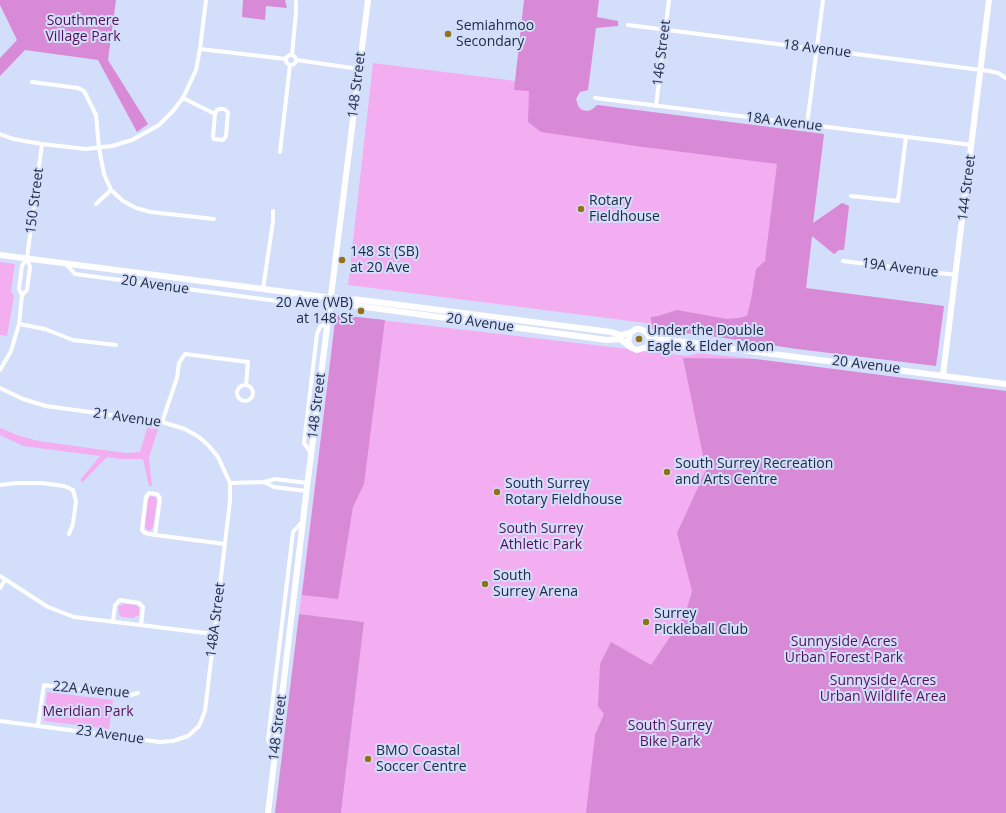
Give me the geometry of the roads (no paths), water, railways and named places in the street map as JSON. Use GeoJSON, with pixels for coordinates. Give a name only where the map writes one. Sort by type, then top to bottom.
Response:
{"type":"FeatureCollection","features":[{"type":"Feature","properties":{"kind":"street"},"geometry":{"type":"LineString","coordinates":[[0,134],[42,144],[86,149],[112,146],[132,140],[146,133],[166,119],[183,98],[196,70],[206,0]]}},
{"type":"Feature","properties":{"kind":"street","name":"148 Street"},"geometry":{"type":"LineString","coordinates":[[268,813],[306,491],[368,0]]}},
{"type":"Feature","properties":{"kind":"street","name":"146 Street"},"geometry":{"type":"LineString","coordinates":[[656,106],[669,0]]}},
{"type":"Feature","properties":{"kind":"street"},"geometry":{"type":"LineString","coordinates":[[807,125],[823,0]]}},
{"type":"Feature","properties":{"kind":"street","name":"144 Street"},"geometry":{"type":"LineString","coordinates":[[943,375],[989,0]]}},
{"type":"Feature","properties":{"kind":"street"},"geometry":{"type":"LineString","coordinates":[[296,2],[292,55],[295,56],[296,60]]}},
{"type":"Feature","properties":{"kind":"street","name":"18 Avenue"},"geometry":{"type":"LineString","coordinates":[[628,24],[981,70],[998,73],[1006,78]]}},
{"type":"Feature","properties":{"kind":"street"},"geometry":{"type":"LineString","coordinates":[[200,49],[286,59]]}},
{"type":"Feature","properties":{"kind":"street"},"geometry":{"type":"LineString","coordinates":[[286,59],[289,55],[292,55]]}},
{"type":"Feature","properties":{"kind":"street"},"geometry":{"type":"LineString","coordinates":[[280,152],[290,65],[287,64],[286,59]]}},
{"type":"Feature","properties":{"kind":"street"},"geometry":{"type":"LineString","coordinates":[[296,60],[360,69]]}},
{"type":"Feature","properties":{"kind":"street"},"geometry":{"type":"LineString","coordinates":[[290,65],[295,64],[296,60]]}},
{"type":"Feature","properties":{"kind":"street"},"geometry":{"type":"LineString","coordinates":[[32,82],[78,88],[84,91],[96,115],[99,148],[104,174],[112,190],[123,201],[136,208],[151,212],[214,219]]}},
{"type":"Feature","properties":{"kind":"street"},"geometry":{"type":"LineString","coordinates":[[183,98],[215,114]]}},
{"type":"Feature","properties":{"kind":"street","name":"18A Avenue"},"geometry":{"type":"LineString","coordinates":[[595,98],[972,145]]}},
{"type":"Feature","properties":{"kind":"street"},"geometry":{"type":"LineString","coordinates":[[220,108],[228,112],[226,136],[223,140],[214,139],[213,137],[215,114],[220,108]]}},
{"type":"Feature","properties":{"kind":"street"},"geometry":{"type":"LineString","coordinates":[[851,196],[898,201],[906,137]]}},
{"type":"Feature","properties":{"kind":"street","name":"150 Street"},"geometry":{"type":"LineString","coordinates":[[22,296],[27,290],[30,267],[28,258],[42,144]]}},
{"type":"Feature","properties":{"kind":"street"},"geometry":{"type":"LineString","coordinates":[[96,204],[112,190]]}},
{"type":"Feature","properties":{"kind":"street"},"geometry":{"type":"LineString","coordinates":[[263,289],[273,221],[272,211]]}},
{"type":"Feature","properties":{"kind":"street","name":"20 Avenue"},"geometry":{"type":"LineString","coordinates":[[0,255],[330,298],[361,300],[621,334],[630,333]]}},
{"type":"Feature","properties":{"kind":"street","name":"150 Street"},"geometry":{"type":"LineString","coordinates":[[0,370],[11,351],[19,324],[22,296],[19,288],[22,266],[28,258]]}},
{"type":"Feature","properties":{"kind":"street","name":"19A Avenue"},"geometry":{"type":"LineString","coordinates":[[842,261],[956,275]]}},
{"type":"Feature","properties":{"kind":"street","name":"20 Avenue"},"geometry":{"type":"LineString","coordinates":[[66,264],[75,274],[261,299],[277,301],[285,299],[294,293]]}},
{"type":"Feature","properties":{"kind":"street","name":"20 Avenue"},"geometry":{"type":"LineString","coordinates":[[330,298],[351,305],[607,340],[620,339],[630,345]]}},
{"type":"Feature","properties":{"kind":"street"},"geometry":{"type":"LineString","coordinates":[[19,324],[45,329],[73,340],[116,345]]}},
{"type":"Feature","properties":{"kind":"street"},"geometry":{"type":"LineString","coordinates":[[636,329],[640,329],[648,335],[650,342],[645,348],[637,350],[630,345],[628,338],[630,333],[636,329]]}},
{"type":"Feature","properties":{"kind":"street","name":"20 Avenue"},"geometry":{"type":"LineString","coordinates":[[648,335],[658,339],[720,345],[726,348]]}},
{"type":"Feature","properties":{"kind":"street","name":"20 Avenue"},"geometry":{"type":"LineString","coordinates":[[645,348],[658,344],[726,348],[1006,384]]}},
{"type":"Feature","properties":{"kind":"street"},"geometry":{"type":"LineString","coordinates":[[162,422],[177,378],[179,363],[185,354],[248,362],[246,385]]}},
{"type":"Feature","properties":{"kind":"street","name":"21 Avenue"},"geometry":{"type":"LineString","coordinates":[[0,388],[23,399],[46,406],[162,422],[185,429],[199,437],[209,446],[218,457],[230,483]]}},
{"type":"Feature","properties":{"kind":"street"},"geometry":{"type":"LineString","coordinates":[[230,483],[264,482],[275,479],[307,483]]}},
{"type":"Feature","properties":{"kind":"street"},"geometry":{"type":"LineString","coordinates":[[264,482],[274,487],[306,491]]}},
{"type":"Feature","properties":{"kind":"street"},"geometry":{"type":"LineString","coordinates":[[0,485],[42,483],[64,486],[73,490],[76,500],[73,524],[69,534]]}},
{"type":"Feature","properties":{"kind":"street","name":"148A Street"},"geometry":{"type":"LineString","coordinates":[[174,741],[188,736],[198,726],[205,711],[230,501],[230,483]]}},
{"type":"Feature","properties":{"kind":"street"},"geometry":{"type":"LineString","coordinates":[[155,535],[160,498],[156,494],[149,493],[146,497],[142,530],[145,533],[155,535],[225,544]]}},
{"type":"Feature","properties":{"kind":"street"},"geometry":{"type":"LineString","coordinates":[[0,576],[48,607],[74,617],[214,634]]}},
{"type":"Feature","properties":{"kind":"street"},"geometry":{"type":"LineString","coordinates":[[0,588],[5,580]]}},
{"type":"Feature","properties":{"kind":"street"},"geometry":{"type":"LineString","coordinates":[[113,621],[115,605],[120,600],[139,603],[143,607],[141,625]]}},
{"type":"Feature","properties":{"kind":"street","name":"22A Avenue"},"geometry":{"type":"LineString","coordinates":[[38,725],[44,685],[127,696],[138,694]]}},
{"type":"Feature","properties":{"kind":"street","name":"23 Avenue"},"geometry":{"type":"LineString","coordinates":[[0,721],[160,742],[174,741]]}},
{"type":"Feature","properties":{"kind":"place","name":"Semiahmoo Secondary"},"geometry":{"type":"Point","coordinates":[448,34]}},
{"type":"Feature","properties":{"kind":"place","name":"Rotary Fieldhouse"},"geometry":{"type":"Point","coordinates":[581,209]}},
{"type":"Feature","properties":{"kind":"place","name":"148 St (SB) at 20 Ave"},"geometry":{"type":"Point","coordinates":[342,260]}},
{"type":"Feature","properties":{"kind":"place","name":"20 Ave (WB) at 148 St"},"geometry":{"type":"Point","coordinates":[361,311]}},
{"type":"Feature","properties":{"kind":"place","name":"Under the Double Eagle & Elder Moon"},"geometry":{"type":"Point","coordinates":[639,339]}},
{"type":"Feature","properties":{"kind":"place","name":"South Surrey Recreation and Arts Centre"},"geometry":{"type":"Point","coordinates":[667,472]}},
{"type":"Feature","properties":{"kind":"place","name":"South Surrey Rotary Fieldhouse"},"geometry":{"type":"Point","coordinates":[497,492]}},
{"type":"Feature","properties":{"kind":"place","name":"South Surrey Arena"},"geometry":{"type":"Point","coordinates":[485,584]}},
{"type":"Feature","properties":{"kind":"place","name":"Surrey Pickleball Club"},"geometry":{"type":"Point","coordinates":[646,622]}},
{"type":"Feature","properties":{"kind":"place","name":"BMO Coastal Soccer Centre"},"geometry":{"type":"Point","coordinates":[368,759]}},
{"type":"Feature","properties":{"kind":"park label","name":"Southmere Village Park"},"geometry":{"type":"Point","coordinates":[83,30]}},
{"type":"Feature","properties":{"kind":"park label","name":"South Surrey Athletic Park"},"geometry":{"type":"Point","coordinates":[541,538]}},
{"type":"Feature","properties":{"kind":"park label","name":"Sunnyside Acres Urban Forest Park"},"geometry":{"type":"Point","coordinates":[844,650]}},
{"type":"Feature","properties":{"kind":"park label","name":"Sunnyside Acres Urban Wildlife Area"},"geometry":{"type":"Point","coordinates":[883,690]}},
{"type":"Feature","properties":{"kind":"park label","name":"Meridian Park"},"geometry":{"type":"Point","coordinates":[88,712]}},
{"type":"Feature","properties":{"kind":"park label","name":"South Surrey Bike Park"},"geometry":{"type":"Point","coordinates":[670,734]}}]}
